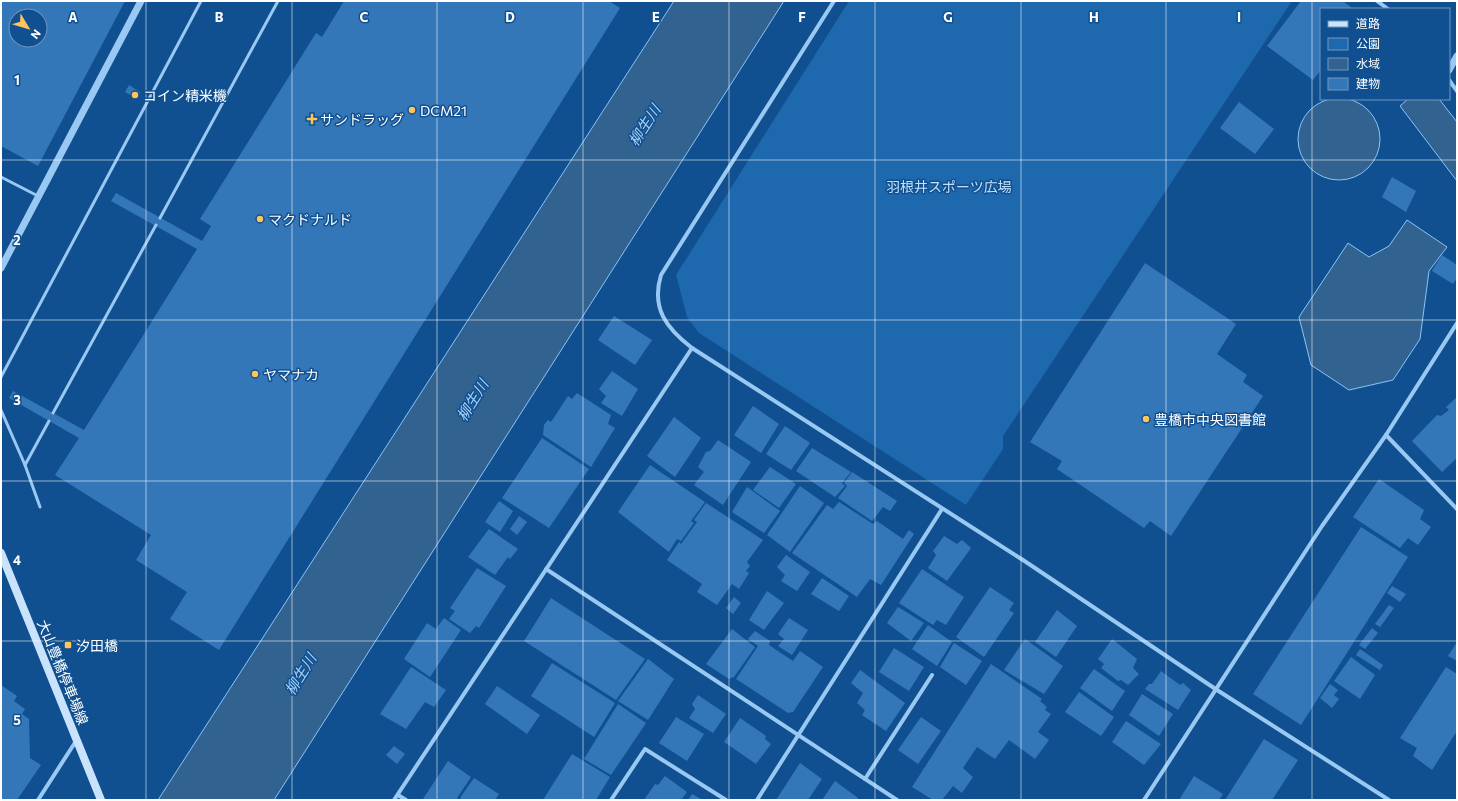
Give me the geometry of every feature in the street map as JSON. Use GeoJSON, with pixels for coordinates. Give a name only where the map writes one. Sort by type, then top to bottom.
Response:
{"type":"FeatureCollection","features":[{"type":"Feature","properties":{"kind":"main road","name":"大山豊橋停車場線"},"geometry":{"type":"LineString","coordinates":[[1,553],[101,800]]}},
{"type":"Feature","properties":{"kind":"street"},"geometry":{"type":"LineString","coordinates":[[1,268],[141,1]]}},
{"type":"Feature","properties":{"kind":"street"},"geometry":{"type":"LineString","coordinates":[[834,1],[661,275],[657,289],[663,319],[680,338],[692,348],[1023,560],[1217,690],[1389,800]]}},
{"type":"Feature","properties":{"kind":"street"},"geometry":{"type":"LineString","coordinates":[[1377,1],[1387,8]]}},
{"type":"Feature","properties":{"kind":"street"},"geometry":{"type":"LineString","coordinates":[[1450,68],[1457,56]]}},
{"type":"Feature","properties":{"kind":"street"},"geometry":{"type":"LineString","coordinates":[[1450,81],[1457,91]]}},
{"type":"Feature","properties":{"kind":"street"},"geometry":{"type":"LineString","coordinates":[[1144,800],[1217,690],[1322,526],[1386,435],[1457,323]]}},
{"type":"Feature","properties":{"kind":"street"},"geometry":{"type":"LineString","coordinates":[[394,800],[692,348]]}},
{"type":"Feature","properties":{"kind":"street"},"geometry":{"type":"LineString","coordinates":[[1386,435],[1457,509]]}},
{"type":"Feature","properties":{"kind":"street"},"geometry":{"type":"LineString","coordinates":[[757,800],[942,509]]}},
{"type":"Feature","properties":{"kind":"street"},"geometry":{"type":"LineString","coordinates":[[546,569],[800,734],[897,800]]}},
{"type":"Feature","properties":{"kind":"street"},"geometry":{"type":"LineString","coordinates":[[865,778],[932,674]]}},
{"type":"Feature","properties":{"kind":"street"},"geometry":{"type":"LineString","coordinates":[[38,800],[76,741]]}},
{"type":"Feature","properties":{"kind":"street"},"geometry":{"type":"LineString","coordinates":[[611,800],[645,749],[726,800]]}},
{"type":"Feature","properties":{"kind":"street"},"geometry":{"type":"LineString","coordinates":[[398,795],[406,800]]}},
{"type":"Feature","properties":{"kind":"lane"},"geometry":{"type":"LineString","coordinates":[[1,377],[201,1]]}},
{"type":"Feature","properties":{"kind":"lane"},"geometry":{"type":"LineString","coordinates":[[160,218],[278,1]]}},
{"type":"Feature","properties":{"kind":"lane"},"geometry":{"type":"LineString","coordinates":[[1,177],[38,196]]}},
{"type":"Feature","properties":{"kind":"lane"},"geometry":{"type":"LineString","coordinates":[[53,413],[156,225]]}},
{"type":"Feature","properties":{"kind":"lane"},"geometry":{"type":"LineString","coordinates":[[1,410],[25,465],[40,507]]}},
{"type":"Feature","properties":{"kind":"lane"},"geometry":{"type":"LineString","coordinates":[[25,465],[49,421]]}},
{"type":"Feature","properties":{"kind":"green space","name":"羽根井スポーツ広場"},"geometry":{"type":"Polygon","coordinates":[[[849,1],[1292,1],[1003,436],[1003,449],[966,505],[699,333],[687,317],[676,275],[849,1]]]}},
{"type":"Feature","properties":{"kind":"water","name":"柳生川"},"geometry":{"type":"Polygon","coordinates":[[[674,1],[784,1],[274,800],[158,800],[674,1]]]}},
{"type":"Feature","properties":{"kind":"water"},"geometry":{"type":"Polygon","coordinates":[[[1326,100],[1355,101],[1368,110],[1373,116],[1380,131],[1380,147],[1373,162],[1362,173],[1347,180],[1331,180],[1316,173],[1305,162],[1298,147],[1298,131],[1305,116],[1316,105],[1326,100]]]}},
{"type":"Feature","properties":{"kind":"water"},"geometry":{"type":"Polygon","coordinates":[[[1407,100],[1440,100],[1457,122],[1457,181],[1400,106],[1407,100]]]}},
{"type":"Feature","properties":{"kind":"water"},"geometry":{"type":"Polygon","coordinates":[[[1407,220],[1447,247],[1429,271],[1420,339],[1393,380],[1349,390],[1311,365],[1299,317],[1348,243],[1369,257],[1389,246],[1407,220]]]}},
{"type":"Feature","properties":{"kind":"building"},"geometry":{"type":"Polygon","coordinates":[[[1,1],[125,1],[38,166],[1,146],[1,1]]]}},
{"type":"Feature","properties":{"kind":"building"},"geometry":{"type":"Polygon","coordinates":[[[344,1],[609,1],[620,8],[219,650],[170,619],[187,592],[136,560],[151,535],[55,475],[79,438],[9,398],[13,391],[84,430],[197,249],[111,201],[116,193],[202,241],[211,226],[200,219],[316,33],[322,37],[344,1]]]}},
{"type":"Feature","properties":{"kind":"building"},"geometry":{"type":"Polygon","coordinates":[[[1301,1],[1343,1],[1352,8],[1320,8],[1320,71],[1313,80],[1267,46],[1301,1]]]}},
{"type":"Feature","properties":{"kind":"building","name":"コイン精米機"},"geometry":{"type":"Polygon","coordinates":[[[129,85],[140,92],[137,99],[125,92],[129,85]]]}},
{"type":"Feature","properties":{"kind":"building"},"geometry":{"type":"Polygon","coordinates":[[[1239,102],[1274,129],[1255,154],[1220,128],[1239,102]]]}},
{"type":"Feature","properties":{"kind":"building"},"geometry":{"type":"Polygon","coordinates":[[[1392,177],[1416,191],[1406,212],[1382,197],[1392,177]]]}},
{"type":"Feature","properties":{"kind":"building"},"geometry":{"type":"Polygon","coordinates":[[[1442,255],[1457,265],[1457,278],[1453,284],[1432,271],[1442,255]]]}},
{"type":"Feature","properties":{"kind":"building","name":"豊橋市中央図書館"},"geometry":{"type":"Polygon","coordinates":[[[1145,263],[1236,324],[1217,354],[1247,375],[1243,382],[1263,396],[1171,536],[1150,521],[1144,528],[1057,469],[1062,461],[1030,442],[1145,263]]]}},
{"type":"Feature","properties":{"kind":"building"},"geometry":{"type":"Polygon","coordinates":[[[614,316],[652,340],[635,365],[598,340],[614,316]]]}},
{"type":"Feature","properties":{"kind":"building"},"geometry":{"type":"Polygon","coordinates":[[[612,371],[638,389],[622,416],[601,403],[606,396],[599,389],[612,371]]]}},
{"type":"Feature","properties":{"kind":"building"},"geometry":{"type":"Polygon","coordinates":[[[577,393],[611,415],[608,424],[615,428],[591,467],[543,435],[544,425],[548,420],[551,422],[568,396],[572,399],[577,393]]]}},
{"type":"Feature","properties":{"kind":"building"},"geometry":{"type":"Polygon","coordinates":[[[1457,397],[1457,458],[1442,472],[1412,441],[1437,415],[1441,416],[1449,410],[1446,407],[1457,397]]]}},
{"type":"Feature","properties":{"kind":"building"},"geometry":{"type":"Polygon","coordinates":[[[753,406],[779,424],[761,453],[734,435],[753,406]]]}},
{"type":"Feature","properties":{"kind":"building"},"geometry":{"type":"Polygon","coordinates":[[[674,417],[701,438],[675,477],[647,456],[674,417]]]}},
{"type":"Feature","properties":{"kind":"building"},"geometry":{"type":"Polygon","coordinates":[[[785,426],[810,443],[791,470],[766,454],[785,426]]]}},
{"type":"Feature","properties":{"kind":"building"},"geometry":{"type":"Polygon","coordinates":[[[542,438],[589,469],[549,528],[502,498],[542,438]]]}},
{"type":"Feature","properties":{"kind":"building"},"geometry":{"type":"Polygon","coordinates":[[[718,440],[751,462],[723,505],[694,485],[704,472],[698,467],[706,452],[710,451],[718,440]]]}},
{"type":"Feature","properties":{"kind":"building"},"geometry":{"type":"Polygon","coordinates":[[[812,448],[851,472],[842,483],[845,486],[835,497],[796,471],[812,448]]]}},
{"type":"Feature","properties":{"kind":"building"},"geometry":{"type":"Polygon","coordinates":[[[650,465],[705,502],[691,521],[694,523],[681,541],[677,539],[669,552],[618,512],[650,465]]]}},
{"type":"Feature","properties":{"kind":"building"},"geometry":{"type":"Polygon","coordinates":[[[770,467],[796,484],[779,508],[753,490],[770,467]]]}},
{"type":"Feature","properties":{"kind":"building"},"geometry":{"type":"Polygon","coordinates":[[[852,472],[897,501],[890,511],[883,507],[872,521],[838,498],[847,486],[844,483],[852,472]]]}},
{"type":"Feature","properties":{"kind":"building"},"geometry":{"type":"Polygon","coordinates":[[[1379,479],[1424,510],[1420,519],[1431,527],[1418,545],[1408,538],[1400,548],[1353,517],[1379,479]]]}},
{"type":"Feature","properties":{"kind":"building"},"geometry":{"type":"Polygon","coordinates":[[[800,486],[824,503],[790,552],[767,535],[800,486]]]}},
{"type":"Feature","properties":{"kind":"building"},"geometry":{"type":"Polygon","coordinates":[[[747,487],[780,511],[764,533],[732,512],[747,487]]]}},
{"type":"Feature","properties":{"kind":"building"},"geometry":{"type":"Polygon","coordinates":[[[499,501],[513,511],[500,532],[485,522],[499,501]]]}},
{"type":"Feature","properties":{"kind":"building"},"geometry":{"type":"Polygon","coordinates":[[[839,502],[873,524],[877,521],[903,539],[909,530],[914,534],[881,585],[870,579],[857,597],[792,553],[827,505],[833,509],[839,502]]]}},
{"type":"Feature","properties":{"kind":"building"},"geometry":{"type":"Polygon","coordinates":[[[706,503],[763,540],[747,562],[750,566],[746,571],[749,573],[739,589],[732,584],[717,605],[697,592],[702,584],[667,560],[679,542],[681,544],[697,522],[694,520],[706,503]]]}},
{"type":"Feature","properties":{"kind":"building"},"geometry":{"type":"Polygon","coordinates":[[[519,516],[527,522],[517,535],[510,529],[519,516]]]}},
{"type":"Feature","properties":{"kind":"building"},"geometry":{"type":"Polygon","coordinates":[[[1361,527],[1408,557],[1301,725],[1253,694],[1361,527]]]}},
{"type":"Feature","properties":{"kind":"building"},"geometry":{"type":"Polygon","coordinates":[[[489,529],[518,549],[510,559],[508,557],[495,575],[468,557],[489,529]]]}},
{"type":"Feature","properties":{"kind":"building"},"geometry":{"type":"Polygon","coordinates":[[[944,536],[957,544],[962,540],[971,548],[947,581],[928,568],[936,555],[933,551],[944,536]]]}},
{"type":"Feature","properties":{"kind":"building"},"geometry":{"type":"Polygon","coordinates":[[[786,555],[810,572],[797,591],[781,581],[785,575],[777,567],[786,555]]]}},
{"type":"Feature","properties":{"kind":"building"},"geometry":{"type":"Polygon","coordinates":[[[477,568],[506,586],[479,628],[476,626],[470,633],[449,619],[455,611],[450,608],[477,568]]]}},
{"type":"Feature","properties":{"kind":"building"},"geometry":{"type":"Polygon","coordinates":[[[922,569],[964,597],[946,625],[937,620],[933,625],[899,603],[922,569]]]}},
{"type":"Feature","properties":{"kind":"building"},"geometry":{"type":"Polygon","coordinates":[[[822,578],[849,596],[839,611],[811,594],[822,578]]]}},
{"type":"Feature","properties":{"kind":"building"},"geometry":{"type":"Polygon","coordinates":[[[1392,586],[1406,594],[1400,602],[1387,593],[1392,586]]]}},
{"type":"Feature","properties":{"kind":"building"},"geometry":{"type":"Polygon","coordinates":[[[990,587],[1014,603],[1009,610],[1014,613],[984,657],[956,637],[990,587]]]}},
{"type":"Feature","properties":{"kind":"building"},"geometry":{"type":"Polygon","coordinates":[[[767,591],[784,603],[764,630],[749,620],[767,591]]]}},
{"type":"Feature","properties":{"kind":"building"},"geometry":{"type":"Polygon","coordinates":[[[734,597],[741,603],[733,614],[726,608],[734,597]]]}},
{"type":"Feature","properties":{"kind":"building"},"geometry":{"type":"Polygon","coordinates":[[[551,598],[645,659],[616,700],[524,641],[551,598]]]}},
{"type":"Feature","properties":{"kind":"building"},"geometry":{"type":"Polygon","coordinates":[[[1389,605],[1394,608],[1380,627],[1375,624],[1389,605]]]}},
{"type":"Feature","properties":{"kind":"building"},"geometry":{"type":"Polygon","coordinates":[[[898,607],[924,623],[911,641],[887,623],[898,607]]]}},
{"type":"Feature","properties":{"kind":"building"},"geometry":{"type":"Polygon","coordinates":[[[1057,610],[1077,626],[1056,657],[1035,642],[1057,610]]]}},
{"type":"Feature","properties":{"kind":"building"},"geometry":{"type":"Polygon","coordinates":[[[444,618],[461,630],[430,677],[404,659],[427,623],[436,629],[444,618]]]}},
{"type":"Feature","properties":{"kind":"building"},"geometry":{"type":"Polygon","coordinates":[[[789,618],[808,630],[792,655],[778,646],[784,639],[778,634],[789,618]]]}},
{"type":"Feature","properties":{"kind":"building"},"geometry":{"type":"Polygon","coordinates":[[[928,625],[952,642],[937,666],[912,649],[928,625]]]}},
{"type":"Feature","properties":{"kind":"building"},"geometry":{"type":"Polygon","coordinates":[[[1372,628],[1378,633],[1365,649],[1359,645],[1372,628]]]}},
{"type":"Feature","properties":{"kind":"building"},"geometry":{"type":"Polygon","coordinates":[[[732,629],[755,647],[734,677],[729,679],[706,664],[732,629]]]}},
{"type":"Feature","properties":{"kind":"building"},"geometry":{"type":"Polygon","coordinates":[[[755,631],[770,641],[769,645],[793,661],[800,651],[823,667],[793,712],[788,713],[736,679],[758,646],[748,639],[755,631]]]}},
{"type":"Feature","properties":{"kind":"building"},"geometry":{"type":"Polygon","coordinates":[[[1025,639],[1063,666],[1044,694],[1004,670],[1025,639]]]}},
{"type":"Feature","properties":{"kind":"building"},"geometry":{"type":"Polygon","coordinates":[[[1112,639],[1137,659],[1133,668],[1139,674],[1128,685],[1121,680],[1118,681],[1101,668],[1104,664],[1098,659],[1112,639]]]}},
{"type":"Feature","properties":{"kind":"building"},"geometry":{"type":"Polygon","coordinates":[[[1457,642],[1457,661],[1448,656],[1457,642]]]}},
{"type":"Feature","properties":{"kind":"building"},"geometry":{"type":"Polygon","coordinates":[[[954,643],[982,661],[966,685],[940,667],[954,643]]]}},
{"type":"Feature","properties":{"kind":"building"},"geometry":{"type":"Polygon","coordinates":[[[894,648],[924,667],[909,691],[879,672],[894,648]]]}},
{"type":"Feature","properties":{"kind":"building"},"geometry":{"type":"Polygon","coordinates":[[[1360,649],[1383,665],[1380,670],[1356,655],[1360,649]]]}},
{"type":"Feature","properties":{"kind":"building"},"geometry":{"type":"Polygon","coordinates":[[[1351,657],[1375,675],[1360,699],[1334,681],[1351,657]]]}},
{"type":"Feature","properties":{"kind":"building"},"geometry":{"type":"Polygon","coordinates":[[[648,659],[674,679],[648,720],[618,701],[648,659]]]}},
{"type":"Feature","properties":{"kind":"building"},"geometry":{"type":"Polygon","coordinates":[[[552,663],[615,703],[594,737],[531,696],[552,663]]]}},
{"type":"Feature","properties":{"kind":"building"},"geometry":{"type":"Polygon","coordinates":[[[991,664],[1042,699],[1040,701],[1047,707],[1045,710],[1051,714],[1038,732],[1049,740],[1035,759],[1009,740],[995,759],[977,747],[963,768],[973,777],[962,793],[953,786],[942,800],[933,800],[912,787],[991,664]]]}},
{"type":"Feature","properties":{"kind":"building"},"geometry":{"type":"Polygon","coordinates":[[[411,667],[446,690],[434,707],[425,702],[406,729],[380,714],[411,667]]]}},
{"type":"Feature","properties":{"kind":"building"},"geometry":{"type":"Polygon","coordinates":[[[1446,667],[1457,674],[1457,731],[1432,770],[1413,756],[1417,748],[1400,738],[1446,667]]]}},
{"type":"Feature","properties":{"kind":"building"},"geometry":{"type":"Polygon","coordinates":[[[1094,669],[1125,691],[1112,711],[1080,688],[1094,669]]]}},
{"type":"Feature","properties":{"kind":"building"},"geometry":{"type":"Polygon","coordinates":[[[860,670],[905,703],[886,731],[862,715],[865,710],[857,703],[863,693],[851,683],[860,670]]]}},
{"type":"Feature","properties":{"kind":"building"},"geometry":{"type":"Polygon","coordinates":[[[1161,671],[1180,685],[1183,683],[1191,690],[1178,710],[1145,689],[1149,684],[1152,684],[1161,671]]]}},
{"type":"Feature","properties":{"kind":"building"},"geometry":{"type":"Polygon","coordinates":[[[1330,684],[1338,690],[1334,695],[1339,699],[1332,708],[1320,698],[1330,684]]]}},
{"type":"Feature","properties":{"kind":"building"},"geometry":{"type":"Polygon","coordinates":[[[1,685],[17,696],[14,701],[25,709],[22,714],[29,719],[30,758],[41,765],[17,800],[1,800],[1,685]]]}},
{"type":"Feature","properties":{"kind":"building"},"geometry":{"type":"Polygon","coordinates":[[[497,686],[540,715],[527,734],[485,704],[497,686]]]}},
{"type":"Feature","properties":{"kind":"building"},"geometry":{"type":"Polygon","coordinates":[[[1079,692],[1114,717],[1101,736],[1065,712],[1079,692]]]}},
{"type":"Feature","properties":{"kind":"building"},"geometry":{"type":"Polygon","coordinates":[[[1142,694],[1173,714],[1159,736],[1129,715],[1142,694]]]}},
{"type":"Feature","properties":{"kind":"building"},"geometry":{"type":"Polygon","coordinates":[[[698,695],[726,714],[713,733],[689,718],[695,709],[692,704],[698,695]]]}},
{"type":"Feature","properties":{"kind":"building"},"geometry":{"type":"Polygon","coordinates":[[[618,704],[646,723],[611,775],[584,759],[618,704]]]}},
{"type":"Feature","properties":{"kind":"building"},"geometry":{"type":"Polygon","coordinates":[[[676,717],[704,734],[687,761],[659,743],[676,717]]]}},
{"type":"Feature","properties":{"kind":"building"},"geometry":{"type":"Polygon","coordinates":[[[921,717],[941,731],[918,764],[898,750],[921,717]]]}},
{"type":"Feature","properties":{"kind":"building"},"geometry":{"type":"Polygon","coordinates":[[[740,718],[766,736],[765,739],[771,744],[756,764],[724,742],[740,718]]]}},
{"type":"Feature","properties":{"kind":"building"},"geometry":{"type":"Polygon","coordinates":[[[1126,721],[1161,744],[1144,765],[1112,742],[1126,721]]]}},
{"type":"Feature","properties":{"kind":"building"},"geometry":{"type":"Polygon","coordinates":[[[1264,739],[1298,760],[1272,800],[1225,800],[1264,739]]]}},
{"type":"Feature","properties":{"kind":"building"},"geometry":{"type":"Polygon","coordinates":[[[394,746],[405,754],[397,764],[386,755],[394,746]]]}},
{"type":"Feature","properties":{"kind":"building"},"geometry":{"type":"Polygon","coordinates":[[[572,754],[610,777],[596,800],[543,800],[572,754]]]}},
{"type":"Feature","properties":{"kind":"building"},"geometry":{"type":"Polygon","coordinates":[[[448,761],[471,777],[457,798],[459,800],[423,799],[448,761]]]}},
{"type":"Feature","properties":{"kind":"building"},"geometry":{"type":"Polygon","coordinates":[[[800,763],[822,779],[808,800],[776,800],[800,763]]]}},
{"type":"Feature","properties":{"kind":"building"},"geometry":{"type":"Polygon","coordinates":[[[665,776],[687,792],[681,800],[644,800],[655,784],[658,785],[665,776]]]}},
{"type":"Feature","properties":{"kind":"building"},"geometry":{"type":"Polygon","coordinates":[[[1194,776],[1223,794],[1219,800],[1179,800],[1194,776]]]}},
{"type":"Feature","properties":{"kind":"building"},"geometry":{"type":"Polygon","coordinates":[[[474,778],[499,794],[495,800],[463,800],[460,798],[474,778]]]}},
{"type":"Feature","properties":{"kind":"building"},"geometry":{"type":"Polygon","coordinates":[[[835,781],[858,798],[857,800],[822,800],[835,781]]]}},
{"type":"Feature","properties":{"kind":"building"},"geometry":{"type":"Polygon","coordinates":[[[692,794],[703,800],[688,800],[692,794]]]}},
{"type":"Feature","properties":{"kind":"place","name":"コイン精米機"},"geometry":{"type":"Point","coordinates":[135,95]}},
{"type":"Feature","properties":{"kind":"place","name":"DCM21"},"geometry":{"type":"Point","coordinates":[412,110]}},
{"type":"Feature","properties":{"kind":"place","name":"サンドラッグ"},"geometry":{"type":"Point","coordinates":[312,119]}},
{"type":"Feature","properties":{"kind":"place","name":"マクドナルド"},"geometry":{"type":"Point","coordinates":[260,219]}},
{"type":"Feature","properties":{"kind":"place","name":"ヤマナカ"},"geometry":{"type":"Point","coordinates":[255,374]}},
{"type":"Feature","properties":{"kind":"place","name":"豊橋市中央図書館"},"geometry":{"type":"Point","coordinates":[1146,419]}},
{"type":"Feature","properties":{"kind":"place","name":"汐田橋"},"geometry":{"type":"Point","coordinates":[68,645]}}]}
